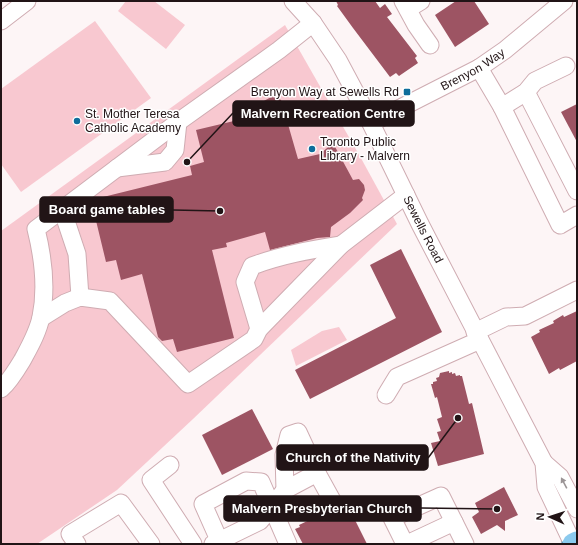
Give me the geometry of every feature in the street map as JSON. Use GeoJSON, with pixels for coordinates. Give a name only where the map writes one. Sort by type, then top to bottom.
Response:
{"type":"FeatureCollection","features":[{"type":"Feature","properties":{"kind":"main road"},"geometry":{"type":"LineString","coordinates":[[573,544],[577,542]]}},
{"type":"Feature","properties":{"kind":"street"},"geometry":{"type":"LineString","coordinates":[[1,21],[27,1]]}},
{"type":"Feature","properties":{"kind":"street","name":"Sewells Road"},"geometry":{"type":"LineString","coordinates":[[293,1],[313,23],[338,60],[544,463],[560,477],[577,509]]}},
{"type":"Feature","properties":{"kind":"street","name":"Brenyon Way"},"geometry":{"type":"LineString","coordinates":[[371,124],[479,68],[506,50],[564,1]]}},
{"type":"Feature","properties":{"kind":"street"},"geometry":{"type":"LineString","coordinates":[[411,4],[430,45]]}},
{"type":"Feature","properties":{"kind":"street"},"geometry":{"type":"LineString","coordinates":[[1,389],[17,368],[31,344],[41,318],[43,273],[41,250],[36,229],[178,122],[279,50],[313,23]]}},
{"type":"Feature","properties":{"kind":"street"},"geometry":{"type":"LineString","coordinates":[[502,108],[526,92],[535,81],[566,66]]}},
{"type":"Feature","properties":{"kind":"street"},"geometry":{"type":"LineString","coordinates":[[479,68],[502,108],[560,225],[577,215]]}},
{"type":"Feature","properties":{"kind":"street"},"geometry":{"type":"LineString","coordinates":[[526,92],[577,191]]}},
{"type":"Feature","properties":{"kind":"street"},"geometry":{"type":"LineString","coordinates":[[117,168],[166,162],[175,150],[178,122]]}},
{"type":"Feature","properties":{"kind":"street"},"geometry":{"type":"LineString","coordinates":[[41,318],[65,303],[80,297],[110,300],[188,384],[254,340],[259,329],[341,245],[406,195]]}},
{"type":"Feature","properties":{"kind":"street"},"geometry":{"type":"LineString","coordinates":[[62,209],[77,254],[80,297]]}},
{"type":"Feature","properties":{"kind":"street"},"geometry":{"type":"LineString","coordinates":[[259,329],[245,282],[252,266],[293,253],[341,245]]}},
{"type":"Feature","properties":{"kind":"street"},"geometry":{"type":"LineString","coordinates":[[386,395],[397,377],[478,336],[506,317],[525,316],[577,290]]}},
{"type":"Feature","properties":{"kind":"street"},"geometry":{"type":"LineString","coordinates":[[285,490],[284,455],[289,435],[298,432],[317,473],[333,502]]}},
{"type":"Feature","properties":{"kind":"street","name":"Sewells Road"},"geometry":{"type":"LineString","coordinates":[[544,463],[546,487],[573,544]]}},
{"type":"Feature","properties":{"kind":"street"},"geometry":{"type":"LineString","coordinates":[[170,465],[151,480],[193,544]]}},
{"type":"Feature","properties":{"kind":"street"},"geometry":{"type":"LineString","coordinates":[[288,544],[271,506],[261,482],[246,481],[203,504],[216,542],[260,521],[271,506],[285,490],[317,473]]}},
{"type":"Feature","properties":{"kind":"street"},"geometry":{"type":"LineString","coordinates":[[454,522],[406,544],[392,518],[441,496],[454,522],[465,544]]}},
{"type":"Feature","properties":{"kind":"street"},"geometry":{"type":"LineString","coordinates":[[77,544],[70,534],[121,503],[151,544]]}},
{"type":"Feature","properties":{"kind":"shaded area"},"geometry":{"type":"Polygon","coordinates":[[[126,1],[154,1],[185,25],[166,49],[118,11],[126,1]]]}},
{"type":"Feature","properties":{"kind":"shaded area"},"geometry":{"type":"Polygon","coordinates":[[[95,21],[151,98],[21,192],[1,164],[1,89],[95,21]]]}},
{"type":"Feature","properties":{"kind":"shaded area"},"geometry":{"type":"Polygon","coordinates":[[[285,25],[397,224],[117,490],[37,544],[1,544],[1,231],[285,25]]]}},
{"type":"Feature","properties":{"kind":"shaded area"},"geometry":{"type":"Polygon","coordinates":[[[339,327],[347,340],[296,366],[291,350],[322,331],[339,327]]]}},
{"type":"Feature","properties":{"kind":"building"},"geometry":{"type":"Polygon","coordinates":[[[336,1],[375,1],[380,8],[385,4],[392,14],[387,17],[417,56],[415,58],[418,63],[399,76],[396,73],[390,77],[337,6],[336,1]]]}},
{"type":"Feature","properties":{"kind":"building"},"geometry":{"type":"Polygon","coordinates":[[[456,1],[474,1],[489,24],[455,47],[435,15],[456,1]]]}},
{"type":"Feature","properties":{"kind":"building"},"geometry":{"type":"Polygon","coordinates":[[[273,96],[281,100],[298,159],[320,154],[333,143],[353,180],[359,179],[364,185],[365,190],[362,198],[363,200],[350,213],[331,227],[330,237],[317,238],[270,250],[265,232],[226,243],[227,247],[212,250],[234,338],[177,352],[173,339],[162,341],[158,337],[142,274],[121,280],[116,260],[106,262],[91,200],[192,175],[190,166],[204,162],[196,130],[259,115],[262,102],[273,96]]]}},
{"type":"Feature","properties":{"kind":"building"},"geometry":{"type":"Polygon","coordinates":[[[577,104],[577,142],[561,112],[577,104]]]}},
{"type":"Feature","properties":{"kind":"building"},"geometry":{"type":"Polygon","coordinates":[[[401,249],[442,332],[310,399],[295,370],[396,318],[370,265],[401,249]]]}},
{"type":"Feature","properties":{"kind":"building"},"geometry":{"type":"Polygon","coordinates":[[[577,311],[577,361],[560,370],[559,368],[549,374],[531,337],[540,332],[539,330],[554,323],[553,321],[563,315],[564,317],[577,311]]]}},
{"type":"Feature","properties":{"kind":"building"},"geometry":{"type":"Polygon","coordinates":[[[449,371],[449,373],[452,372],[452,374],[455,373],[456,376],[462,376],[469,404],[472,403],[484,454],[438,466],[431,443],[440,441],[437,432],[441,431],[437,419],[442,417],[437,397],[435,398],[431,384],[437,381],[436,378],[439,377],[440,373],[449,371]]]}},
{"type":"Feature","properties":{"kind":"building"},"geometry":{"type":"Polygon","coordinates":[[[252,409],[273,449],[222,475],[202,435],[252,409]]]}},
{"type":"Feature","properties":{"kind":"building"},"geometry":{"type":"Polygon","coordinates":[[[504,487],[518,515],[505,521],[505,531],[497,525],[481,534],[472,517],[479,512],[475,503],[504,487]]]}},
{"type":"Feature","properties":{"kind":"building"},"geometry":{"type":"Polygon","coordinates":[[[347,509],[352,519],[354,518],[367,544],[303,544],[295,529],[300,527],[299,525],[328,511],[334,512],[336,515],[347,509]]]}},
{"type":"Feature","properties":{"kind":"place","name":"Brenyon Way at Sewells Rd"},"geometry":{"type":"Point","coordinates":[407,92]}},
{"type":"Feature","properties":{"kind":"place","name":"St. Mother Teresa Catholic Academy"},"geometry":{"type":"Point","coordinates":[77,121]}},
{"type":"Feature","properties":{"kind":"place","name":"Toronto Public Library - Malvern"},"geometry":{"type":"Point","coordinates":[312,149]}},
{"type":"Feature","properties":{"kind":"place","name":"Malvern Recreation Centre"},"geometry":{"type":"Point","coordinates":[187,162]}},
{"type":"Feature","properties":{"kind":"place","name":"Board game tables"},"geometry":{"type":"Point","coordinates":[220,211]}},
{"type":"Feature","properties":{"kind":"place","name":"Church of the Nativity"},"geometry":{"type":"Point","coordinates":[458,418]}},
{"type":"Feature","properties":{"kind":"place","name":"Malvern Presbyterian Church"},"geometry":{"type":"Point","coordinates":[497,509]}}]}
